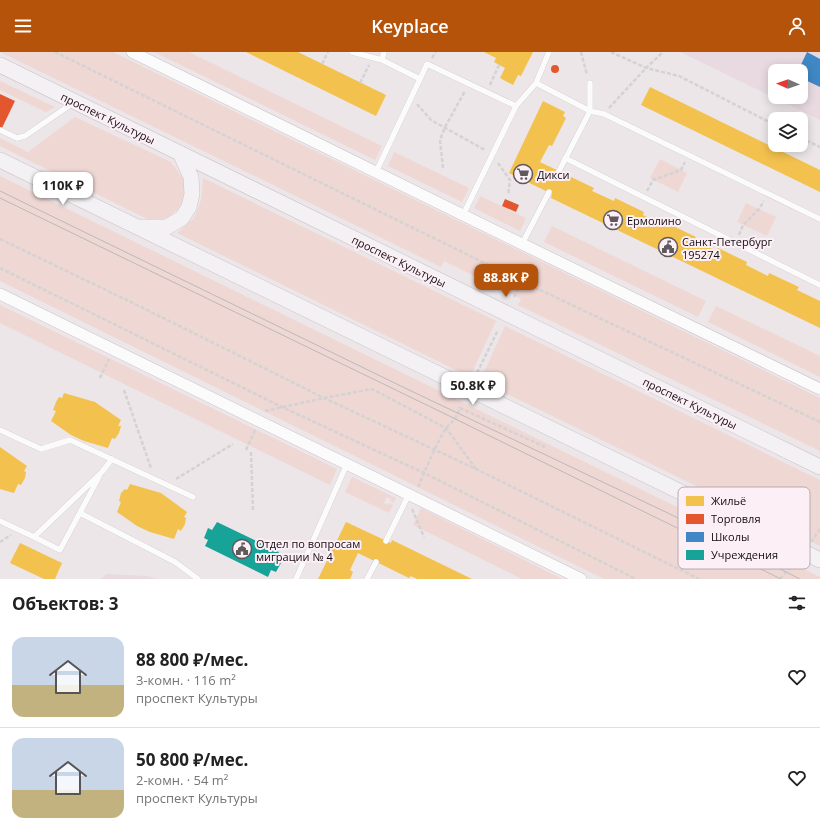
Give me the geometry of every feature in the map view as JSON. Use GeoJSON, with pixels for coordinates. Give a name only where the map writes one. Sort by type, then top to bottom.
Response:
{"type":"FeatureCollection","features":[{"type":"Feature","properties":{"kind":"main road","name":"проспект Культуры"},"geometry":{"type":"LineString","coordinates":[[0,65],[820,467]]}},
{"type":"Feature","properties":{"kind":"main road"},"geometry":{"type":"LineString","coordinates":[[138,227],[167,227],[182,218],[189,207],[192,194],[191,177],[180,154]]}},
{"type":"Feature","properties":{"kind":"main road"},"geometry":{"type":"LineString","coordinates":[[0,160],[678,491]]}},
{"type":"Feature","properties":{"kind":"main road"},"geometry":{"type":"LineString","coordinates":[[810,555],[820,560]]}},
{"type":"Feature","properties":{"kind":"street"},"geometry":{"type":"LineString","coordinates":[[132,52],[820,389]]}},
{"type":"Feature","properties":{"kind":"street"},"geometry":{"type":"LineString","coordinates":[[0,294],[347,464],[410,500],[581,579]]}},
{"type":"Feature","properties":{"kind":"lane"},"geometry":{"type":"LineString","coordinates":[[352,52],[382,60],[420,79]]}},
{"type":"Feature","properties":{"kind":"lane"},"geometry":{"type":"LineString","coordinates":[[382,60],[384,52]]}},
{"type":"Feature","properties":{"kind":"lane"},"geometry":{"type":"LineString","coordinates":[[463,215],[516,106],[536,84],[549,52]]}},
{"type":"Feature","properties":{"kind":"lane"},"geometry":{"type":"LineString","coordinates":[[376,172],[427,64],[516,106]]}},
{"type":"Feature","properties":{"kind":"lane"},"geometry":{"type":"LineString","coordinates":[[559,171],[590,110],[590,83]]}},
{"type":"Feature","properties":{"kind":"lane"},"geometry":{"type":"LineString","coordinates":[[536,84],[590,110],[604,114],[820,219]]}},
{"type":"Feature","properties":{"kind":"lane"},"geometry":{"type":"LineString","coordinates":[[0,130],[17,138],[25,136],[74,102]]}},
{"type":"Feature","properties":{"kind":"lane"},"geometry":{"type":"LineString","coordinates":[[565,158],[820,285]]}},
{"type":"Feature","properties":{"kind":"lane"},"geometry":{"type":"LineString","coordinates":[[522,244],[548,192]]}},
{"type":"Feature","properties":{"kind":"lane"},"geometry":{"type":"LineString","coordinates":[[0,430],[41,449],[70,440],[156,479],[193,498]]}},
{"type":"Feature","properties":{"kind":"lane"},"geometry":{"type":"LineString","coordinates":[[34,537],[102,472],[112,459]]}},
{"type":"Feature","properties":{"kind":"lane"},"geometry":{"type":"LineString","coordinates":[[296,579],[347,464]]}},
{"type":"Feature","properties":{"kind":"lane"},"geometry":{"type":"LineString","coordinates":[[0,521],[60,550],[102,472]]}},
{"type":"Feature","properties":{"kind":"lane"},"geometry":{"type":"LineString","coordinates":[[386,541],[410,500]]}},
{"type":"Feature","properties":{"kind":"lane"},"geometry":{"type":"LineString","coordinates":[[80,513],[174,562],[198,579]]}},
{"type":"Feature","properties":{"kind":"lane"},"geometry":{"type":"LineString","coordinates":[[369,579],[376,562]]}},
{"type":"Feature","properties":{"kind":"path"},"geometry":{"type":"LineString","coordinates":[[55,52],[522,280],[820,422]]}},
{"type":"Feature","properties":{"kind":"path"},"geometry":{"type":"LineString","coordinates":[[322,64],[328,52]]}},
{"type":"Feature","properties":{"kind":"path"},"geometry":{"type":"LineString","coordinates":[[581,52],[590,83]]}},
{"type":"Feature","properties":{"kind":"path"},"geometry":{"type":"LineString","coordinates":[[611,52],[646,68],[679,76],[768,121]]}},
{"type":"Feature","properties":{"kind":"path"},"geometry":{"type":"LineString","coordinates":[[604,114],[646,68],[663,52]]}},
{"type":"Feature","properties":{"kind":"path"},"geometry":{"type":"LineString","coordinates":[[360,83],[372,57]]}},
{"type":"Feature","properties":{"kind":"path"},"geometry":{"type":"LineString","coordinates":[[487,92],[500,65]]}},
{"type":"Feature","properties":{"kind":"path"},"geometry":{"type":"LineString","coordinates":[[443,168],[440,140],[445,127],[468,84]]}},
{"type":"Feature","properties":{"kind":"path"},"geometry":{"type":"LineString","coordinates":[[411,98],[431,120],[493,154],[510,180],[508,195]]}},
{"type":"Feature","properties":{"kind":"path"},"geometry":{"type":"LineString","coordinates":[[808,141],[820,147]]}},
{"type":"Feature","properties":{"kind":"path"},"geometry":{"type":"LineString","coordinates":[[653,180],[681,170],[690,155]]}},
{"type":"Feature","properties":{"kind":"path"},"geometry":{"type":"LineString","coordinates":[[735,244],[743,225],[759,209],[768,193]]}},
{"type":"Feature","properties":{"kind":"path"},"geometry":{"type":"LineString","coordinates":[[0,239],[136,304],[324,398],[476,469],[678,569]]}},
{"type":"Feature","properties":{"kind":"path"},"geometry":{"type":"LineString","coordinates":[[514,297],[529,266]]}},
{"type":"Feature","properties":{"kind":"path"},"geometry":{"type":"LineString","coordinates":[[0,268],[636,579]]}},
{"type":"Feature","properties":{"kind":"path"},"geometry":{"type":"LineString","coordinates":[[477,373],[498,330]]}},
{"type":"Feature","properties":{"kind":"path"},"geometry":{"type":"LineString","coordinates":[[100,378],[114,350]]}},
{"type":"Feature","properties":{"kind":"path"},"geometry":{"type":"LineString","coordinates":[[246,450],[263,411],[372,389],[446,428],[476,469]]}},
{"type":"Feature","properties":{"kind":"path"},"geometry":{"type":"LineString","coordinates":[[124,390],[156,479]]}},
{"type":"Feature","properties":{"kind":"path"},"geometry":{"type":"LineString","coordinates":[[418,487],[434,450],[446,428],[455,419],[460,408],[545,447]]}},
{"type":"Feature","properties":{"kind":"path"},"geometry":{"type":"LineString","coordinates":[[167,485],[234,444]]}},
{"type":"Feature","properties":{"kind":"path"},"geometry":{"type":"LineString","coordinates":[[251,452],[253,511]]}},
{"type":"Feature","properties":{"kind":"path"},"geometry":{"type":"LineString","coordinates":[[410,500],[424,538]]}},
{"type":"Feature","properties":{"kind":"path"},"geometry":{"type":"LineString","coordinates":[[679,569],[699,579]]}},
{"type":"Feature","properties":{"kind":"shaded area"},"geometry":{"type":"Polygon","coordinates":[[[0,52],[113,52],[820,398],[820,451],[518,305],[521,299],[444,261],[441,267],[0,52]]]}},
{"type":"Feature","properties":{"kind":"shaded area"},"geometry":{"type":"Polygon","coordinates":[[[154,52],[189,52],[382,146],[375,160],[154,52]]]}},
{"type":"Feature","properties":{"kind":"shaded area"},"geometry":{"type":"Polygon","coordinates":[[[680,52],[820,52],[820,120],[808,114],[808,112],[804,112],[787,104],[808,104],[808,64],[768,64],[768,95],[680,52]]]}},
{"type":"Feature","properties":{"kind":"shaded area"},"geometry":{"type":"Polygon","coordinates":[[[0,81],[55,107],[46,112],[0,90],[0,81]]]}},
{"type":"Feature","properties":{"kind":"shaded area"},"geometry":{"type":"Polygon","coordinates":[[[75,117],[171,162],[184,180],[186,194],[178,209],[170,216],[158,221],[147,219],[0,146],[0,138],[28,152],[75,117]]]}},
{"type":"Feature","properties":{"kind":"shaded area"},"geometry":{"type":"Polygon","coordinates":[[[394,152],[469,188],[462,202],[388,166],[394,152]]]}},
{"type":"Feature","properties":{"kind":"shaded area"},"geometry":{"type":"Polygon","coordinates":[[[660,159],[687,173],[678,192],[650,178],[660,159]]]}},
{"type":"Feature","properties":{"kind":"shaded area"},"geometry":{"type":"Polygon","coordinates":[[[0,176],[678,508],[678,569],[804,569],[820,577],[820,579],[604,579],[0,281],[0,176]]]}},
{"type":"Feature","properties":{"kind":"shaded area"},"geometry":{"type":"Polygon","coordinates":[[[203,178],[496,321],[470,377],[177,233],[194,218],[201,200],[203,178]]]}},
{"type":"Feature","properties":{"kind":"shaded area"},"geometry":{"type":"Polygon","coordinates":[[[480,196],[526,218],[520,231],[474,208],[480,196]]]}},
{"type":"Feature","properties":{"kind":"shaded area"},"geometry":{"type":"Polygon","coordinates":[[[746,203],[776,217],[767,236],[737,222],[746,203]]]}},
{"type":"Feature","properties":{"kind":"shaded area"},"geometry":{"type":"Polygon","coordinates":[[[552,226],[706,301],[698,317],[544,242],[552,226]]]}},
{"type":"Feature","properties":{"kind":"shaded area"},"geometry":{"type":"Polygon","coordinates":[[[0,305],[337,469],[330,485],[0,323],[0,305]]]}},
{"type":"Feature","properties":{"kind":"shaded area"},"geometry":{"type":"Polygon","coordinates":[[[716,306],[820,356],[820,377],[708,322],[716,306]]]}},
{"type":"Feature","properties":{"kind":"shaded area"},"geometry":{"type":"Polygon","coordinates":[[[505,326],[820,480],[820,546],[810,541],[810,487],[698,487],[480,381],[505,326]]]}},
{"type":"Feature","properties":{"kind":"shaded area"},"geometry":{"type":"Polygon","coordinates":[[[352,477],[396,498],[394,503],[387,497],[384,503],[393,505],[389,513],[345,492],[352,477]]]}},
{"type":"Feature","properties":{"kind":"shaded area"},"geometry":{"type":"Polygon","coordinates":[[[421,508],[562,579],[522,579],[413,525],[421,508]]]}},
{"type":"Feature","properties":{"kind":"shaded area"},"geometry":{"type":"Polygon","coordinates":[[[106,574],[148,576],[156,579],[101,579],[106,574]]]}},
{"type":"Feature","properties":{"kind":"building: Жильё"},"geometry":{"type":"Polygon","coordinates":[[[246,52],[298,52],[386,95],[376,116],[246,52]]]}},
{"type":"Feature","properties":{"kind":"building: Жильё"},"geometry":{"type":"Polygon","coordinates":[[[484,52],[533,52],[521,76],[518,75],[513,85],[500,78],[505,68],[494,62],[496,58],[484,52]]]}},
{"type":"Feature","properties":{"kind":"building: Жильё"},"geometry":{"type":"Polygon","coordinates":[[[650,87],[768,145],[768,152],[783,152],[820,170],[820,192],[641,105],[650,87]]]}},
{"type":"Feature","properties":{"kind":"building: Жильё"},"geometry":{"type":"Polygon","coordinates":[[[543,101],[565,112],[563,116],[566,118],[552,146],[549,145],[540,162],[594,188],[592,191],[614,201],[615,198],[644,212],[643,215],[666,226],[667,223],[696,237],[694,240],[716,251],[718,248],[747,262],[746,265],[768,276],[769,273],[799,287],[797,290],[820,301],[820,328],[551,198],[552,194],[509,173],[543,101]]]}},
{"type":"Feature","properties":{"kind":"building: Жильё"},"geometry":{"type":"Polygon","coordinates":[[[64,393],[95,402],[121,420],[118,426],[121,426],[119,433],[115,439],[112,438],[108,448],[84,441],[71,435],[51,421],[56,411],[53,410],[56,402],[59,397],[62,398],[64,393]]]}},
{"type":"Feature","properties":{"kind":"building: Жильё"},"geometry":{"type":"Polygon","coordinates":[[[0,447],[27,466],[24,471],[26,472],[25,478],[21,485],[18,484],[14,493],[0,489],[0,447]]]}},
{"type":"Feature","properties":{"kind":"building: Жильё"},"geometry":{"type":"Polygon","coordinates":[[[130,484],[161,493],[187,512],[184,517],[186,518],[185,524],[181,531],[178,529],[174,539],[150,532],[137,526],[117,512],[121,502],[119,501],[121,493],[125,489],[127,490],[130,484]]]}},
{"type":"Feature","properties":{"kind":"building: Жильё"},"geometry":{"type":"Polygon","coordinates":[[[346,522],[391,543],[392,540],[472,579],[417,579],[411,576],[409,578],[358,553],[350,570],[353,572],[350,579],[318,579],[346,522]]]}},
{"type":"Feature","properties":{"kind":"building: Жильё"},"geometry":{"type":"Polygon","coordinates":[[[20,543],[62,563],[55,579],[44,579],[10,563],[20,543]]]}},
{"type":"Feature","properties":{"kind":"building: Торговля"},"geometry":{"type":"Polygon","coordinates":[[[553,65],[557,65],[559,69],[557,73],[553,73],[551,71],[551,67],[553,65]]]}},
{"type":"Feature","properties":{"kind":"building: Торговля"},"geometry":{"type":"Polygon","coordinates":[[[0,94],[15,101],[2,128],[0,127],[0,94]]]}},
{"type":"Feature","properties":{"kind":"building: Торговля"},"geometry":{"type":"Polygon","coordinates":[[[505,199],[519,205],[516,212],[502,206],[505,199]]]}},
{"type":"Feature","properties":{"kind":"building: Школы"},"geometry":{"type":"Polygon","coordinates":[[[807,52],[820,59],[820,87],[808,81],[808,64],[801,64],[807,52]]]}},
{"type":"Feature","properties":{"kind":"building: Учреждения","name":"Отдел по вопросам миграции № 4"},"geometry":{"type":"Polygon","coordinates":[[[217,522],[279,552],[275,560],[281,563],[276,572],[271,570],[268,577],[205,546],[208,540],[204,538],[208,528],[212,530],[217,522]]]}},
{"type":"Feature","properties":{"kind":"tram line"},"geometry":{"type":"LineString","coordinates":[[0,191],[407,389],[678,518]]}},
{"type":"Feature","properties":{"kind":"tram line"},"geometry":{"type":"LineString","coordinates":[[0,198],[678,528]]}},
{"type":"Feature","properties":{"kind":"tram line"},"geometry":{"type":"LineString","coordinates":[[761,569],[781,579]]}},
{"type":"Feature","properties":{"kind":"tram line"},"geometry":{"type":"LineString","coordinates":[[780,569],[800,579]]}},
{"type":"Feature","properties":{"kind":"place","name":"Дикси"},"geometry":{"type":"Point","coordinates":[523,174]}},
{"type":"Feature","properties":{"kind":"place","name":"Ермолино"},"geometry":{"type":"Point","coordinates":[613,220]}},
{"type":"Feature","properties":{"kind":"place","name":"Санкт-Петербург 195274"},"geometry":{"type":"Point","coordinates":[668,247]}},
{"type":"Feature","properties":{"kind":"place","name":"Отдел по вопросам миграции № 4"},"geometry":{"type":"Point","coordinates":[242,549]}}]}
